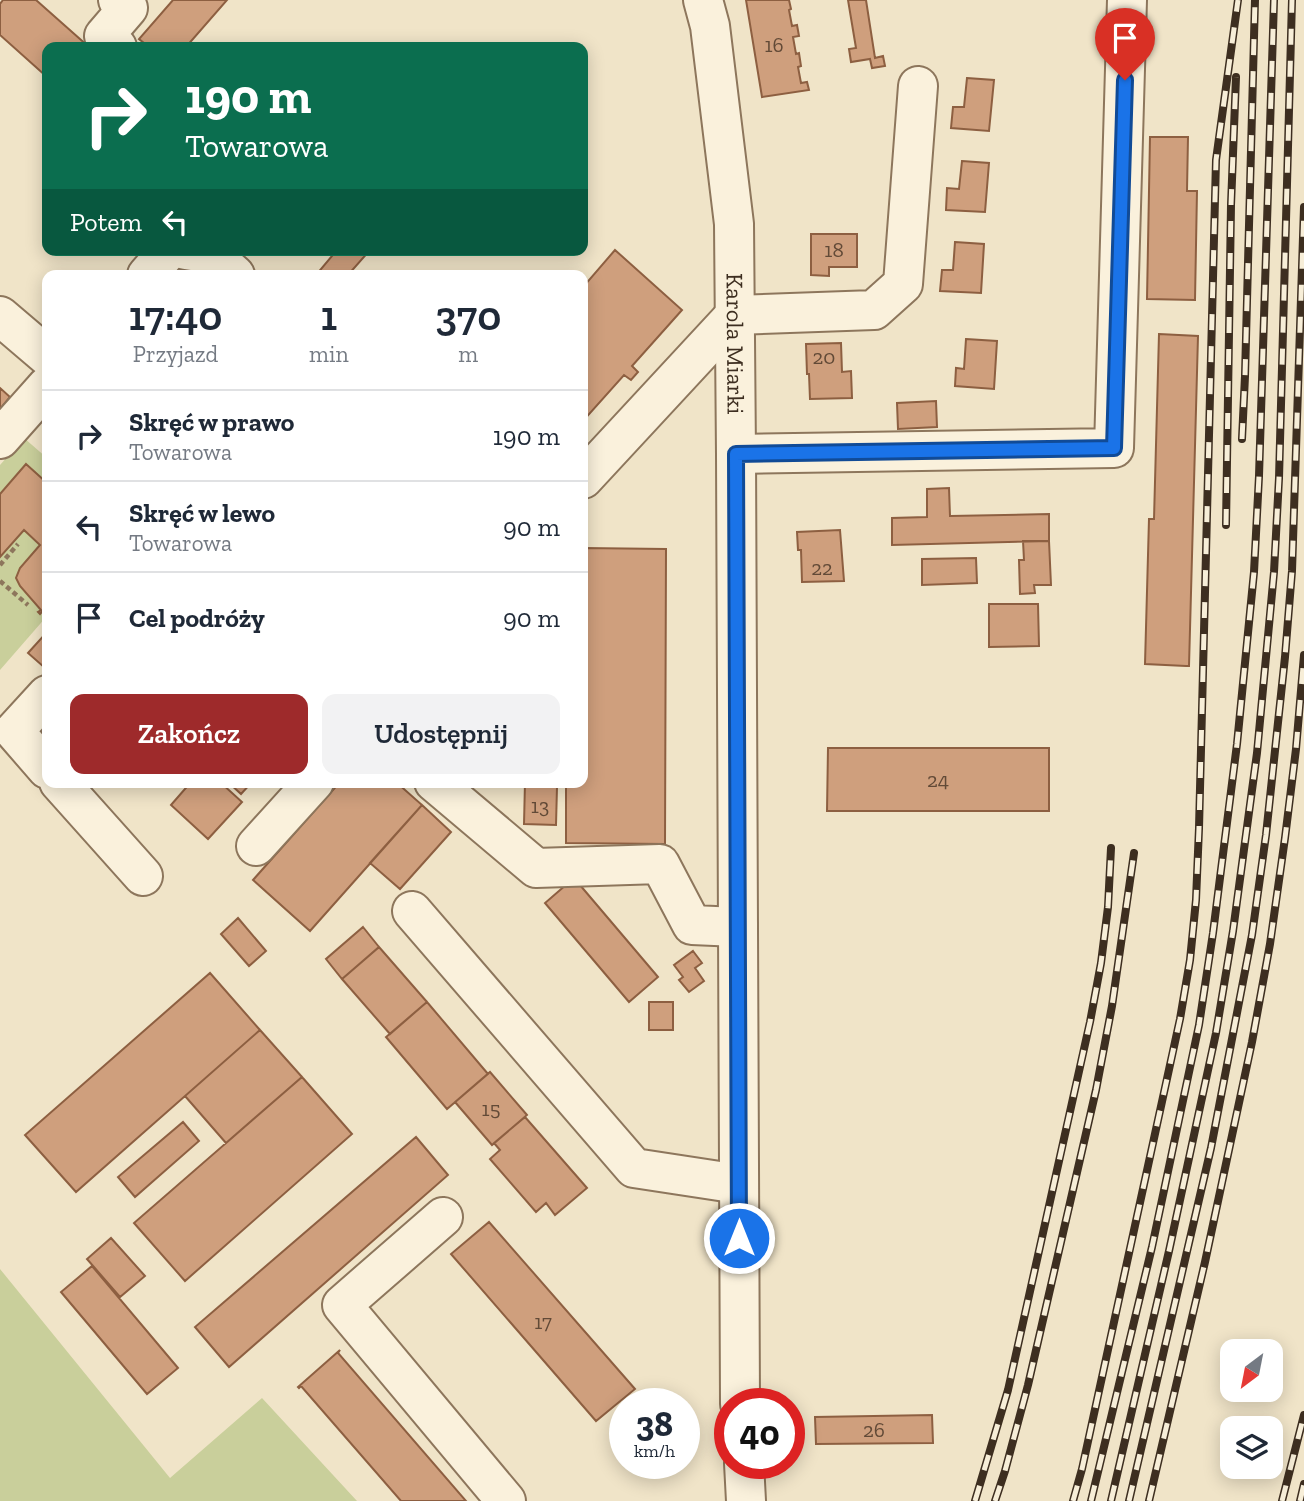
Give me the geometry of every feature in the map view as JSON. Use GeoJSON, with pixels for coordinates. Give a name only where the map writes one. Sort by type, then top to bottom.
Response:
{"type":"FeatureCollection","features":[{"type":"Feature","properties":{"kind":"street","name":"Karola Miarki"},"geometry":{"type":"LineString","coordinates":[[704,0],[710,26],[733,224],[740,1388]]}},
{"type":"Feature","properties":{"kind":"street"},"geometry":{"type":"LineString","coordinates":[[736,454],[1114,448],[1127,0]]}},
{"type":"Feature","properties":{"kind":"street"},"geometry":{"type":"LineString","coordinates":[[111,42],[104,36],[127,3]]}},
{"type":"Feature","properties":{"kind":"street"},"geometry":{"type":"LineString","coordinates":[[588,475],[735,315],[874,310],[903,284],[918,86]]}},
{"type":"Feature","properties":{"kind":"street"},"geometry":{"type":"LineString","coordinates":[[151,270],[164,256]]}},
{"type":"Feature","properties":{"kind":"street"},"geometry":{"type":"LineString","coordinates":[[213,256],[230,270]]}},
{"type":"Feature","properties":{"kind":"street"},"geometry":{"type":"LineString","coordinates":[[0,316],[42,352]]}},
{"type":"Feature","properties":{"kind":"street"},"geometry":{"type":"LineString","coordinates":[[0,439],[42,392]]}},
{"type":"Feature","properties":{"kind":"street"},"geometry":{"type":"LineString","coordinates":[[42,699],[7,725],[42,764]]}},
{"type":"Feature","properties":{"kind":"street"},"geometry":{"type":"LineString","coordinates":[[65,788],[143,876]]}},
{"type":"Feature","properties":{"kind":"street"},"geometry":{"type":"LineString","coordinates":[[256,846],[309,788]]}},
{"type":"Feature","properties":{"kind":"street"},"geometry":{"type":"LineString","coordinates":[[441,788],[536,868],[660,864],[692,925],[738,928]]}},
{"type":"Feature","properties":{"kind":"street"},"geometry":{"type":"LineString","coordinates":[[412,911],[634,1168],[739,1184]]}},
{"type":"Feature","properties":{"kind":"street"},"geometry":{"type":"LineString","coordinates":[[443,1217],[342,1305],[506,1501]]}},
{"type":"Feature","properties":{"kind":"street"},"geometry":{"type":"LineString","coordinates":[[745,1479],[746,1501]]}},
{"type":"Feature","properties":{"kind":"path"},"geometry":{"type":"LineString","coordinates":[[0,565],[18,544]]}},
{"type":"Feature","properties":{"kind":"path"},"geometry":{"type":"LineString","coordinates":[[0,581],[29,605]]}},
{"type":"Feature","properties":{"kind":"green space"},"geometry":{"type":"Polygon","coordinates":[[[24,438],[42,454],[42,622],[0,670],[0,465],[24,438]]]}},
{"type":"Feature","properties":{"kind":"green space"},"geometry":{"type":"Polygon","coordinates":[[[0,1269],[170,1478],[262,1398],[357,1501],[0,1501],[0,1269]]]}},
{"type":"Feature","properties":{"kind":"building"},"geometry":{"type":"Polygon","coordinates":[[[3,0],[36,0],[83,42],[42,42],[42,73],[0,35],[0,4],[3,0]]]}},
{"type":"Feature","properties":{"kind":"building"},"geometry":{"type":"Polygon","coordinates":[[[173,0],[227,0],[190,42],[143,42],[139,39],[173,0]]]}},
{"type":"Feature","properties":{"kind":"building"},"geometry":{"type":"Polygon","coordinates":[[[746,0],[789,0],[792,26],[797,25],[799,36],[793,37],[796,54],[799,53],[801,83],[807,82],[809,90],[762,97],[746,0]]]}},
{"type":"Feature","properties":{"kind":"building"},"geometry":{"type":"Polygon","coordinates":[[[848,0],[866,0],[875,58],[883,56],[885,66],[872,68],[870,59],[851,62],[849,49],[856,48],[848,0]]]}},
{"type":"Feature","properties":{"kind":"building"},"geometry":{"type":"Polygon","coordinates":[[[967,78],[994,80],[989,131],[951,128],[953,107],[964,107],[967,78]]]}},
{"type":"Feature","properties":{"kind":"building"},"geometry":{"type":"Polygon","coordinates":[[[1150,137],[1188,137],[1187,191],[1197,191],[1195,300],[1147,299],[1150,137]]]}},
{"type":"Feature","properties":{"kind":"building"},"geometry":{"type":"Polygon","coordinates":[[[962,161],[989,163],[985,212],[946,210],[947,188],[959,189],[962,161]]]}},
{"type":"Feature","properties":{"kind":"building"},"geometry":{"type":"Polygon","coordinates":[[[811,234],[857,234],[857,267],[829,267],[829,276],[811,275],[811,234]]]}},
{"type":"Feature","properties":{"kind":"building"},"geometry":{"type":"Polygon","coordinates":[[[955,242],[984,244],[981,293],[940,291],[942,270],[953,270],[955,242]]]}},
{"type":"Feature","properties":{"kind":"building"},"geometry":{"type":"Polygon","coordinates":[[[615,250],[682,310],[632,366],[638,372],[631,380],[624,375],[588,415],[588,281],[615,250]]]}},
{"type":"Feature","properties":{"kind":"building"},"geometry":{"type":"Polygon","coordinates":[[[332,256],[365,256],[352,270],[320,270],[332,256]]]}},
{"type":"Feature","properties":{"kind":"building"},"geometry":{"type":"Polygon","coordinates":[[[1159,334],[1198,336],[1189,666],[1145,664],[1149,519],[1154,519],[1159,334]]]}},
{"type":"Feature","properties":{"kind":"building"},"geometry":{"type":"Polygon","coordinates":[[[966,339],[997,341],[994,389],[955,386],[956,368],[964,369],[966,339]]]}},
{"type":"Feature","properties":{"kind":"building"},"geometry":{"type":"Polygon","coordinates":[[[841,343],[842,372],[851,371],[852,398],[810,399],[806,344],[841,343]]]}},
{"type":"Feature","properties":{"kind":"building"},"geometry":{"type":"Polygon","coordinates":[[[0,388],[10,397],[0,409],[0,388]]]}},
{"type":"Feature","properties":{"kind":"building"},"geometry":{"type":"Polygon","coordinates":[[[936,401],[937,427],[898,429],[897,403],[936,401]]]}},
{"type":"Feature","properties":{"kind":"building"},"geometry":{"type":"Polygon","coordinates":[[[26,464],[42,478],[42,612],[40,614],[38,612],[41,610],[16,578],[20,568],[40,545],[24,530],[0,557],[0,494],[26,464]]]}},
{"type":"Feature","properties":{"kind":"building"},"geometry":{"type":"Polygon","coordinates":[[[949,488],[950,516],[1049,514],[1049,541],[892,545],[892,518],[927,517],[927,489],[949,488]]]}},
{"type":"Feature","properties":{"kind":"building"},"geometry":{"type":"Polygon","coordinates":[[[840,530],[844,581],[802,582],[801,550],[798,550],[797,532],[840,530]]]}},
{"type":"Feature","properties":{"kind":"building"},"geometry":{"type":"Polygon","coordinates":[[[1023,541],[1049,541],[1051,585],[1034,585],[1035,593],[1020,594],[1019,560],[1024,560],[1023,541]]]}},
{"type":"Feature","properties":{"kind":"building"},"geometry":{"type":"Polygon","coordinates":[[[588,548],[666,549],[665,844],[566,843],[566,788],[588,788],[588,548]]]}},
{"type":"Feature","properties":{"kind":"building"},"geometry":{"type":"Polygon","coordinates":[[[976,558],[977,583],[922,585],[922,559],[976,558]]]}},
{"type":"Feature","properties":{"kind":"building"},"geometry":{"type":"Polygon","coordinates":[[[989,604],[1038,604],[1039,646],[989,647],[989,604]]]}},
{"type":"Feature","properties":{"kind":"building"},"geometry":{"type":"Polygon","coordinates":[[[42,638],[42,665],[28,653],[42,638]]]}},
{"type":"Feature","properties":{"kind":"building"},"geometry":{"type":"Polygon","coordinates":[[[828,748],[1049,748],[1049,811],[827,811],[828,748]]]}},
{"type":"Feature","properties":{"kind":"building"},"geometry":{"type":"Polygon","coordinates":[[[186,788],[227,788],[242,802],[208,839],[171,805],[186,788]]]}},
{"type":"Feature","properties":{"kind":"building"},"geometry":{"type":"Polygon","coordinates":[[[234,788],[246,788],[241,794],[234,788]]]}},
{"type":"Feature","properties":{"kind":"building"},"geometry":{"type":"Polygon","coordinates":[[[335,788],[403,788],[422,805],[310,931],[253,880],[335,788]]]}},
{"type":"Feature","properties":{"kind":"building"},"geometry":{"type":"Polygon","coordinates":[[[525,788],[557,788],[556,825],[524,824],[525,788]]]}},
{"type":"Feature","properties":{"kind":"building"},"geometry":{"type":"Polygon","coordinates":[[[422,805],[451,832],[400,889],[370,863],[422,805]]]}},
{"type":"Feature","properties":{"kind":"building"},"geometry":{"type":"Polygon","coordinates":[[[574,878],[658,977],[629,1002],[545,903],[574,878]]]}},
{"type":"Feature","properties":{"kind":"building"},"geometry":{"type":"Polygon","coordinates":[[[238,918],[266,951],[249,966],[221,934],[238,918]]]}},
{"type":"Feature","properties":{"kind":"building"},"geometry":{"type":"Polygon","coordinates":[[[363,927],[379,947],[342,979],[326,959],[363,927]]]}},
{"type":"Feature","properties":{"kind":"building"},"geometry":{"type":"Polygon","coordinates":[[[379,947],[427,1002],[390,1034],[342,979],[379,947]]]}},
{"type":"Feature","properties":{"kind":"building"},"geometry":{"type":"Polygon","coordinates":[[[693,951],[702,963],[695,968],[704,981],[689,992],[679,980],[683,977],[674,965],[693,951]]]}},
{"type":"Feature","properties":{"kind":"building"},"geometry":{"type":"Polygon","coordinates":[[[210,973],[260,1030],[76,1192],[25,1135],[210,973]]]}},
{"type":"Feature","properties":{"kind":"building"},"geometry":{"type":"Polygon","coordinates":[[[427,1002],[488,1074],[447,1109],[386,1037],[427,1002]]]}},
{"type":"Feature","properties":{"kind":"building"},"geometry":{"type":"Polygon","coordinates":[[[649,1002],[673,1002],[673,1030],[649,1030],[649,1002]]]}},
{"type":"Feature","properties":{"kind":"building"},"geometry":{"type":"Polygon","coordinates":[[[260,1030],[302,1077],[226,1143],[185,1096],[260,1030]]]}},
{"type":"Feature","properties":{"kind":"building"},"geometry":{"type":"Polygon","coordinates":[[[490,1072],[527,1115],[492,1145],[455,1102],[490,1072]]]}},
{"type":"Feature","properties":{"kind":"building"},"geometry":{"type":"Polygon","coordinates":[[[302,1077],[352,1134],[185,1281],[134,1223],[302,1077]]]}},
{"type":"Feature","properties":{"kind":"building"},"geometry":{"type":"Polygon","coordinates":[[[525,1117],[587,1188],[555,1215],[546,1203],[536,1212],[490,1159],[500,1150],[494,1143],[525,1117]]]}},
{"type":"Feature","properties":{"kind":"building"},"geometry":{"type":"Polygon","coordinates":[[[183,1122],[199,1141],[135,1197],[118,1177],[183,1122]]]}},
{"type":"Feature","properties":{"kind":"building"},"geometry":{"type":"Polygon","coordinates":[[[416,1137],[448,1175],[229,1367],[195,1327],[416,1137]]]}},
{"type":"Feature","properties":{"kind":"building"},"geometry":{"type":"Polygon","coordinates":[[[489,1222],[634,1388],[609,1388],[609,1410],[596,1421],[451,1254],[489,1222]]]}},
{"type":"Feature","properties":{"kind":"building"},"geometry":{"type":"Polygon","coordinates":[[[111,1238],[145,1276],[120,1297],[87,1259],[111,1238]]]}},
{"type":"Feature","properties":{"kind":"building"},"geometry":{"type":"Polygon","coordinates":[[[92,1266],[178,1368],[147,1394],[61,1292],[92,1266]]]}},
{"type":"Feature","properties":{"kind":"building"},"geometry":{"type":"Polygon","coordinates":[[[340,1350],[338,1353],[466,1501],[401,1501],[301,1386],[298,1387],[340,1350]]]}},
{"type":"Feature","properties":{"kind":"building"},"geometry":{"type":"Polygon","coordinates":[[[932,1415],[933,1443],[816,1444],[815,1417],[932,1415]]]}},
{"type":"Feature","properties":{"kind":"railway"},"geometry":{"type":"LineString","coordinates":[[1073,1501],[1180,1019],[1190,960],[1199,828],[1216,160],[1238,0]]}},
{"type":"Feature","properties":{"kind":"railway"},"geometry":{"type":"LineString","coordinates":[[1242,439],[1255,0]]}},
{"type":"Feature","properties":{"kind":"railway"},"geometry":{"type":"LineString","coordinates":[[1091,1501],[1152,1247],[1199,1025],[1237,744],[1254,572],[1259,476],[1274,0]]}},
{"type":"Feature","properties":{"kind":"railway"},"geometry":{"type":"LineString","coordinates":[[1111,1501],[1216,1033],[1257,753],[1274,572],[1279,478],[1292,0]]}},
{"type":"Feature","properties":{"kind":"railway"},"geometry":{"type":"LineString","coordinates":[[1226,525],[1231,205],[1236,77]]}},
{"type":"Feature","properties":{"kind":"railway"},"geometry":{"type":"LineString","coordinates":[[1129,1501],[1211,1148],[1252,935],[1266,835],[1292,571],[1304,207]]}},
{"type":"Feature","properties":{"kind":"railway"},"geometry":{"type":"LineString","coordinates":[[1149,1501],[1205,1262],[1270,944],[1296,749],[1304,655]]}},
{"type":"Feature","properties":{"kind":"railway"},"geometry":{"type":"LineString","coordinates":[[975,1501],[1008,1390],[1090,1022],[1108,907],[1111,848]]}},
{"type":"Feature","properties":{"kind":"railway"},"geometry":{"type":"LineString","coordinates":[[995,1501],[1028,1385],[1096,1090],[1112,1006],[1134,853]]}},
{"type":"Feature","properties":{"kind":"railway"},"geometry":{"type":"LineString","coordinates":[[1282,1501],[1304,1415]]}},
{"type":"Feature","properties":{"kind":"railway"},"geometry":{"type":"LineString","coordinates":[[1300,1501],[1304,1484]]}},
{"type":"Feature","properties":{"kind":"route"},"geometry":{"type":"LineString","coordinates":[[739,1238],[736,454],[1114,448],[1125,80]]}}]}
